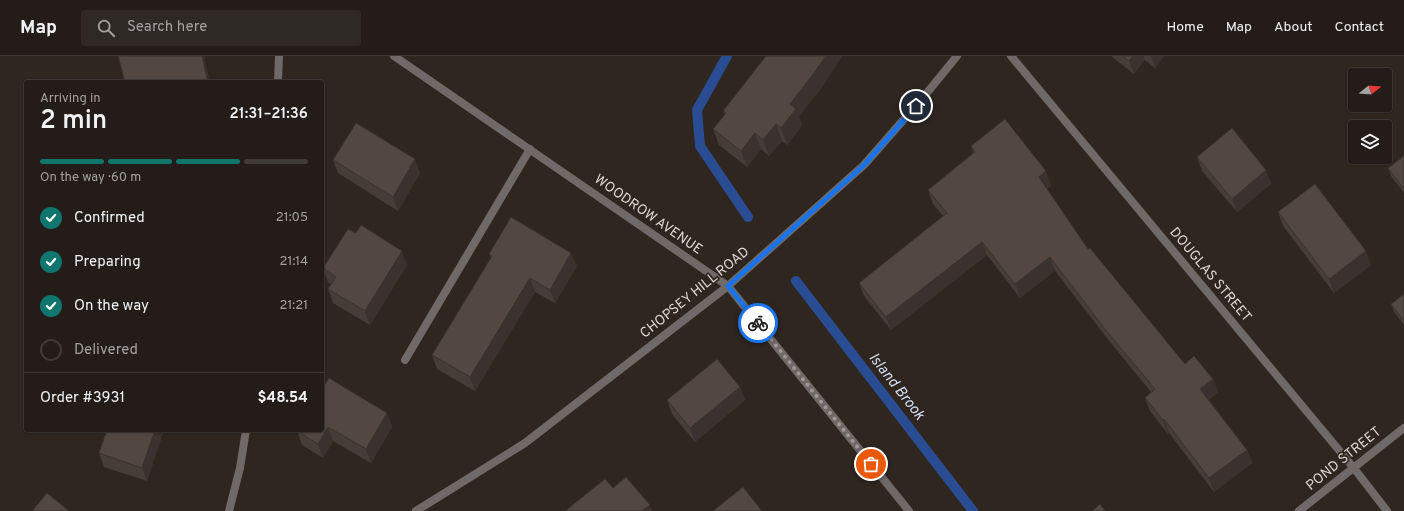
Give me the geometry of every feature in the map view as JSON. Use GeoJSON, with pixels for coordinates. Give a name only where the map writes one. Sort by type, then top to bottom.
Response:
{"type":"FeatureCollection","features":[{"type":"Feature","properties":{"kind":"street"},"geometry":{"type":"LineString","coordinates":[[278,80],[280,56]]}},
{"type":"Feature","properties":{"kind":"street","name":"WOODROW AVENUE"},"geometry":{"type":"LineString","coordinates":[[394,56],[728,286],[909,511]]}},
{"type":"Feature","properties":{"kind":"street","name":"CHOPSEY HILL ROAD"},"geometry":{"type":"LineString","coordinates":[[416,511],[525,443],[728,286],[864,165],[957,56]]}},
{"type":"Feature","properties":{"kind":"street","name":"DOUGLAS STREET"},"geometry":{"type":"LineString","coordinates":[[1011,56],[1387,511]]}},
{"type":"Feature","properties":{"kind":"street"},"geometry":{"type":"LineString","coordinates":[[405,360],[530,150]]}},
{"type":"Feature","properties":{"kind":"street","name":"POND STREET"},"geometry":{"type":"LineString","coordinates":[[1299,511],[1404,428]]}},
{"type":"Feature","properties":{"kind":"street"},"geometry":{"type":"LineString","coordinates":[[228,511],[240,468],[246,432]]}},
{"type":"Feature","properties":{"kind":"building"},"geometry":{"type":"Polygon","coordinates":[[[118,56],[202,56],[208,80],[124,80],[118,56]]]}},
{"type":"Feature","properties":{"kind":"building"},"geometry":{"type":"Polygon","coordinates":[[[766,56],[826,56],[790,104],[796,109],[781,128],[776,124],[763,140],[755,133],[741,151],[713,129],[726,113],[723,111],[766,56]]]}},
{"type":"Feature","properties":{"kind":"building"},"geometry":{"type":"Polygon","coordinates":[[[1123,56],[1133,56],[1129,61],[1123,56]]]}},
{"type":"Feature","properties":{"kind":"building"},"geometry":{"type":"Polygon","coordinates":[[[1005,119],[1046,171],[1039,177],[1088,249],[1090,248],[1185,364],[1194,356],[1213,379],[1200,389],[1247,450],[1209,478],[1164,419],[1163,420],[1145,398],[1155,389],[1105,329],[1050,257],[1015,284],[982,242],[886,317],[859,283],[947,213],[928,190],[975,152],[971,146],[1005,119]]]}},
{"type":"Feature","properties":{"kind":"building"},"geometry":{"type":"Polygon","coordinates":[[[356,123],[415,159],[393,197],[333,160],[356,123]]]}},
{"type":"Feature","properties":{"kind":"building"},"geometry":{"type":"Polygon","coordinates":[[[1232,128],[1266,170],[1232,199],[1197,157],[1232,128]]]}},
{"type":"Feature","properties":{"kind":"building"},"geometry":{"type":"Polygon","coordinates":[[[1404,156],[1404,189],[1388,168],[1404,156]]]}},
{"type":"Feature","properties":{"kind":"building"},"geometry":{"type":"Polygon","coordinates":[[[1315,184],[1366,251],[1329,279],[1278,212],[1315,184]]]}},
{"type":"Feature","properties":{"kind":"building"},"geometry":{"type":"Polygon","coordinates":[[[511,217],[571,253],[550,290],[530,278],[470,377],[432,355],[492,256],[489,254],[511,217]]]}},
{"type":"Feature","properties":{"kind":"building"},"geometry":{"type":"Polygon","coordinates":[[[361,225],[402,251],[365,311],[328,289],[336,277],[324,269],[348,229],[356,233],[361,225]]]}},
{"type":"Feature","properties":{"kind":"building"},"geometry":{"type":"Polygon","coordinates":[[[1404,294],[1404,321],[1391,304],[1404,294]]]}},
{"type":"Feature","properties":{"kind":"building"},"geometry":{"type":"Polygon","coordinates":[[[717,359],[740,387],[690,428],[667,400],[717,359]]]}},
{"type":"Feature","properties":{"kind":"building"},"geometry":{"type":"Polygon","coordinates":[[[329,378],[387,413],[366,449],[328,427],[318,444],[299,432],[324,432],[324,386],[329,378]]]}},
{"type":"Feature","properties":{"kind":"building"},"geometry":{"type":"Polygon","coordinates":[[[106,432],[154,432],[142,468],[99,453],[106,432]]]}},
{"type":"Feature","properties":{"kind":"building"},"geometry":{"type":"Polygon","coordinates":[[[626,477],[650,505],[642,511],[565,511],[605,479],[613,488],[626,477]]]}},
{"type":"Feature","properties":{"kind":"building"},"geometry":{"type":"Polygon","coordinates":[[[743,487],[762,511],[714,511],[714,510],[743,487]]]}},
{"type":"Feature","properties":{"kind":"building"},"geometry":{"type":"Polygon","coordinates":[[[47,493],[69,511],[32,511],[47,493]]]}},
{"type":"Feature","properties":{"kind":"building"},"geometry":{"type":"Polygon","coordinates":[[[1100,504],[1105,511],[1092,511],[1100,504]]]}},
{"type":"Feature","properties":{"kind":"waterway","name":"Island Brook"},"geometry":{"type":"LineString","coordinates":[[727,56],[697,110],[700,146],[748,217]]}},
{"type":"Feature","properties":{"kind":"waterway","name":"Island Brook"},"geometry":{"type":"LineString","coordinates":[[796,281],[973,511]]}},
{"type":"Feature","properties":{"kind":"way so far"},"geometry":{"type":"LineString","coordinates":[[758,323],[871,464]]}},
{"type":"Feature","properties":{"kind":"route"},"geometry":{"type":"LineString","coordinates":[[758,323],[728,286],[864,165],[916,106]]}}]}
